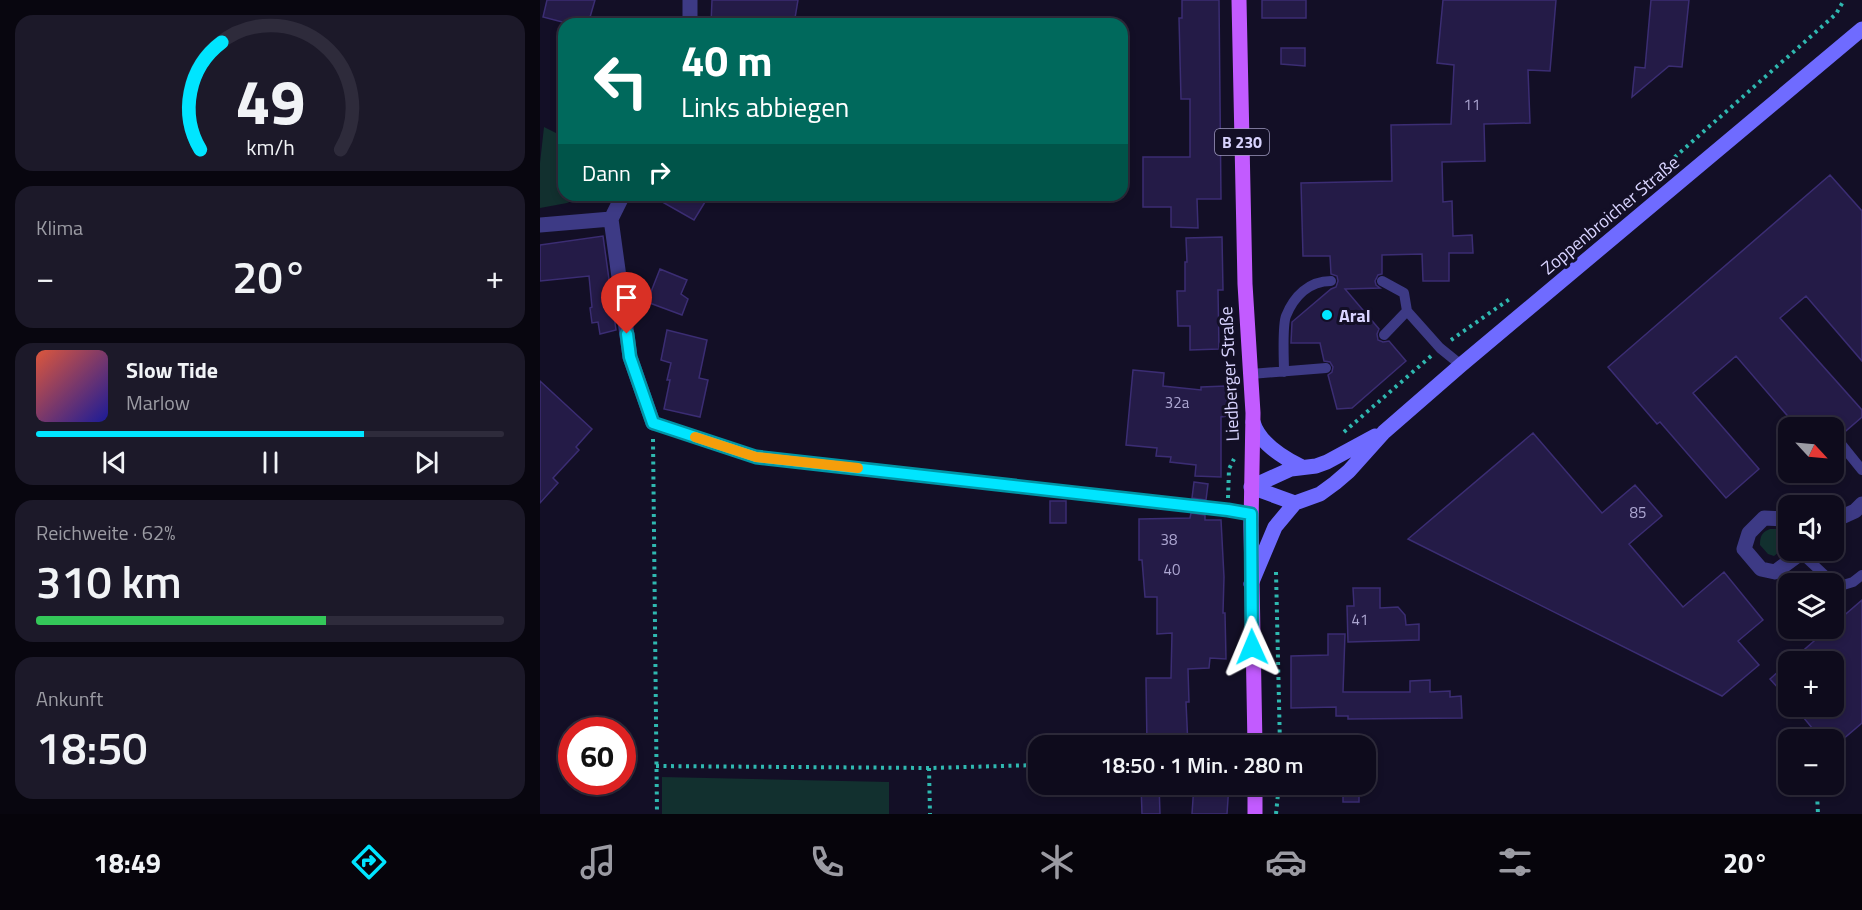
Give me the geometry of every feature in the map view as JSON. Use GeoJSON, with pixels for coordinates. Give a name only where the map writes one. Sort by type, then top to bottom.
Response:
{"type":"FeatureCollection","features":[{"type":"Feature","properties":{"kind":"main road","name":"Liedberger Straße"},"geometry":{"type":"LineString","coordinates":[[1239,0],[1245,284],[1253,422],[1251,585],[1255,735]]}},
{"type":"Feature","properties":{"kind":"main road","name":"Zoppenbroicher Straße"},"geometry":{"type":"LineString","coordinates":[[1295,503],[1320,494],[1335,483],[1384,432],[1461,364],[1862,29]]}},
{"type":"Feature","properties":{"kind":"main road"},"geometry":{"type":"LineString","coordinates":[[1253,422],[1256,432],[1263,441],[1300,466]]}},
{"type":"Feature","properties":{"kind":"main road","name":"Zoppenbroicher Straße"},"geometry":{"type":"LineString","coordinates":[[1251,487],[1300,466],[1327,462],[1384,432]]}},
{"type":"Feature","properties":{"kind":"main road"},"geometry":{"type":"LineString","coordinates":[[1251,487],[1295,503],[1275,527],[1251,585]]}},
{"type":"Feature","properties":{"kind":"main road"},"geometry":{"type":"LineString","coordinates":[[1255,795],[1255,814]]}},
{"type":"Feature","properties":{"kind":"street"},"geometry":{"type":"LineString","coordinates":[[690,0],[690,18]]}},
{"type":"Feature","properties":{"kind":"street"},"geometry":{"type":"LineString","coordinates":[[619,201],[611,219],[630,357],[653,423]]}},
{"type":"Feature","properties":{"kind":"street"},"geometry":{"type":"LineString","coordinates":[[540,225],[611,219]]}},
{"type":"Feature","properties":{"kind":"street"},"geometry":{"type":"LineString","coordinates":[[1844,516],[1862,504]]}},
{"type":"Feature","properties":{"kind":"street"},"geometry":{"type":"LineString","coordinates":[[1778,519],[1764,518],[1749,533],[1744,549],[1761,569],[1775,572],[1790,561]]}},
{"type":"Feature","properties":{"kind":"lane"},"geometry":{"type":"LineString","coordinates":[[1284,372],[1285,317],[1303,289],[1321,281],[1331,281]]}},
{"type":"Feature","properties":{"kind":"lane"},"geometry":{"type":"LineString","coordinates":[[1382,281],[1404,293],[1407,311],[1440,348],[1461,364]]}},
{"type":"Feature","properties":{"kind":"lane"},"geometry":{"type":"LineString","coordinates":[[1384,335],[1407,311]]}},
{"type":"Feature","properties":{"kind":"lane"},"geometry":{"type":"LineString","coordinates":[[1251,374],[1326,368]]}},
{"type":"Feature","properties":{"kind":"lane"},"geometry":{"type":"LineString","coordinates":[[653,423],[756,457],[1251,514]]}},
{"type":"Feature","properties":{"kind":"lane"},"geometry":{"type":"LineString","coordinates":[[1844,448],[1862,470]]}},
{"type":"Feature","properties":{"kind":"lane"},"geometry":{"type":"LineString","coordinates":[[1812,561],[1832,582],[1840,586],[1853,582],[1862,575]]}},
{"type":"Feature","properties":{"kind":"path"},"geometry":{"type":"LineString","coordinates":[[1607,218],[1836,14],[1844,0]]}},
{"type":"Feature","properties":{"kind":"path"},"geometry":{"type":"LineString","coordinates":[[1343,433],[1440,348],[1512,298]]}},
{"type":"Feature","properties":{"kind":"path"},"geometry":{"type":"LineString","coordinates":[[653,423],[657,814]]}},
{"type":"Feature","properties":{"kind":"path"},"geometry":{"type":"LineString","coordinates":[[1228,510],[1229,469],[1235,457]]}},
{"type":"Feature","properties":{"kind":"path"},"geometry":{"type":"LineString","coordinates":[[1275,570],[1280,735]]}},
{"type":"Feature","properties":{"kind":"path"},"geometry":{"type":"LineString","coordinates":[[656,766],[929,768],[1028,765]]}},
{"type":"Feature","properties":{"kind":"path"},"geometry":{"type":"LineString","coordinates":[[929,768],[930,814]]}},
{"type":"Feature","properties":{"kind":"path"},"geometry":{"type":"LineString","coordinates":[[1276,814],[1278,795]]}},
{"type":"Feature","properties":{"kind":"path"},"geometry":{"type":"LineString","coordinates":[[1817,795],[1818,814]]}},
{"type":"Feature","properties":{"kind":"green space"},"geometry":{"type":"Polygon","coordinates":[[[544,127],[558,134],[558,201],[572,201],[540,208],[540,163],[544,127]]]}},
{"type":"Feature","properties":{"kind":"green space"},"geometry":{"type":"Polygon","coordinates":[[[1778,529],[1778,553],[1774,556],[1768,554],[1760,545],[1760,539],[1765,532],[1778,529]]]}},
{"type":"Feature","properties":{"kind":"green space"},"geometry":{"type":"Polygon","coordinates":[[[662,777],[889,782],[889,814],[662,814],[662,777]]]}},
{"type":"Feature","properties":{"kind":"building"},"geometry":{"type":"Polygon","coordinates":[[[547,0],[595,0],[590,18],[558,18],[558,21],[543,17],[547,0]]]}},
{"type":"Feature","properties":{"kind":"building"},"geometry":{"type":"Polygon","coordinates":[[[712,0],[798,0],[795,18],[711,18],[712,0]]]}},
{"type":"Feature","properties":{"kind":"building"},"geometry":{"type":"Polygon","coordinates":[[[1182,0],[1219,0],[1221,199],[1197,199],[1198,228],[1171,227],[1171,207],[1143,207],[1143,157],[1190,157],[1190,99],[1181,99],[1179,18],[1182,18],[1182,0]]]}},
{"type":"Feature","properties":{"kind":"building"},"geometry":{"type":"Polygon","coordinates":[[[1262,0],[1306,0],[1306,18],[1262,18],[1262,0]]]}},
{"type":"Feature","properties":{"kind":"building"},"geometry":{"type":"Polygon","coordinates":[[[1443,0],[1556,0],[1550,71],[1528,70],[1530,123],[1484,124],[1485,161],[1442,162],[1443,202],[1452,201],[1453,236],[1472,235],[1473,253],[1449,253],[1449,281],[1423,281],[1422,254],[1382,255],[1382,274],[1378,275],[1375,281],[1380,288],[1345,289],[1379,329],[1378,340],[1389,341],[1406,361],[1352,408],[1337,409],[1328,375],[1332,372],[1333,367],[1330,362],[1324,361],[1320,343],[1291,343],[1292,322],[1336,287],[1338,281],[1337,276],[1331,274],[1330,256],[1303,256],[1301,183],[1392,181],[1391,125],[1451,124],[1454,65],[1437,63],[1443,0]]]}},
{"type":"Feature","properties":{"kind":"building"},"geometry":{"type":"Polygon","coordinates":[[[1651,0],[1689,0],[1682,67],[1669,66],[1632,97],[1635,67],[1645,68],[1651,0]]]}},
{"type":"Feature","properties":{"kind":"building"},"geometry":{"type":"Polygon","coordinates":[[[1281,48],[1305,48],[1305,66],[1281,64],[1281,48]]]}},
{"type":"Feature","properties":{"kind":"building"},"geometry":{"type":"Polygon","coordinates":[[[1830,175],[1862,211],[1862,361],[1806,296],[1780,318],[1862,410],[1862,417],[1844,433],[1844,417],[1789,417],[1736,356],[1693,393],[1759,469],[1726,498],[1660,422],[1657,424],[1608,367],[1830,175]]]}},
{"type":"Feature","properties":{"kind":"building"},"geometry":{"type":"Polygon","coordinates":[[[661,201],[705,202],[694,220],[661,201]]]}},
{"type":"Feature","properties":{"kind":"building"},"geometry":{"type":"Polygon","coordinates":[[[603,236],[616,330],[600,334],[598,322],[592,323],[589,276],[540,281],[540,245],[603,236]]]}},
{"type":"Feature","properties":{"kind":"building"},"geometry":{"type":"Polygon","coordinates":[[[1222,237],[1223,290],[1218,290],[1219,349],[1190,350],[1190,326],[1178,326],[1177,291],[1185,291],[1186,238],[1222,237]]]}},
{"type":"Feature","properties":{"kind":"building"},"geometry":{"type":"Polygon","coordinates":[[[660,269],[687,280],[681,294],[688,299],[682,315],[647,302],[660,269]]]}},
{"type":"Feature","properties":{"kind":"building"},"geometry":{"type":"Polygon","coordinates":[[[667,330],[707,340],[699,378],[708,380],[700,417],[664,409],[671,363],[661,360],[667,330]]]}},
{"type":"Feature","properties":{"kind":"building"},"geometry":{"type":"Polygon","coordinates":[[[1133,370],[1164,373],[1163,386],[1201,390],[1201,387],[1226,386],[1227,416],[1221,417],[1221,477],[1195,476],[1196,465],[1170,462],[1171,457],[1156,456],[1157,448],[1126,445],[1133,370]]]}},
{"type":"Feature","properties":{"kind":"building"},"geometry":{"type":"Polygon","coordinates":[[[540,381],[592,429],[576,447],[579,450],[553,478],[558,483],[540,503],[540,381]]]}},
{"type":"Feature","properties":{"kind":"building"},"geometry":{"type":"Polygon","coordinates":[[[1533,433],[1602,513],[1635,485],[1662,516],[1629,544],[1683,607],[1724,572],[1763,620],[1738,641],[1759,665],[1722,696],[1408,539],[1533,433]]]}},
{"type":"Feature","properties":{"kind":"building"},"geometry":{"type":"Polygon","coordinates":[[[1194,482],[1208,484],[1206,500],[1192,498],[1194,482]]]}},
{"type":"Feature","properties":{"kind":"building"},"geometry":{"type":"Polygon","coordinates":[[[1050,501],[1066,501],[1066,523],[1050,523],[1050,501]]]}},
{"type":"Feature","properties":{"kind":"building"},"geometry":{"type":"Polygon","coordinates":[[[1191,513],[1205,515],[1205,520],[1221,520],[1226,659],[1210,658],[1209,668],[1188,669],[1188,735],[1147,735],[1146,678],[1171,678],[1172,633],[1157,634],[1157,597],[1145,597],[1142,560],[1139,560],[1139,519],[1190,518],[1191,513]]]}},
{"type":"Feature","properties":{"kind":"building"},"geometry":{"type":"Polygon","coordinates":[[[1353,588],[1380,588],[1380,608],[1398,607],[1405,615],[1406,625],[1419,624],[1419,640],[1348,642],[1347,606],[1354,606],[1353,588]]]}},
{"type":"Feature","properties":{"kind":"building"},"geometry":{"type":"Polygon","coordinates":[[[1862,600],[1862,723],[1844,738],[1844,729],[1813,729],[1803,717],[1844,717],[1844,651],[1803,651],[1816,639],[1844,639],[1844,616],[1862,600]]]}},
{"type":"Feature","properties":{"kind":"building"},"geometry":{"type":"Polygon","coordinates":[[[1328,634],[1345,634],[1343,692],[1410,692],[1410,681],[1430,680],[1430,692],[1450,691],[1450,697],[1461,696],[1462,718],[1348,719],[1348,716],[1336,716],[1336,707],[1291,708],[1291,656],[1328,655],[1328,634]]]}},
{"type":"Feature","properties":{"kind":"building"},"geometry":{"type":"Polygon","coordinates":[[[1778,672],[1778,688],[1770,679],[1778,672]]]}},
{"type":"Feature","properties":{"kind":"building"},"geometry":{"type":"Polygon","coordinates":[[[1141,795],[1159,795],[1160,814],[1142,814],[1141,795]]]}},
{"type":"Feature","properties":{"kind":"building"},"geometry":{"type":"Polygon","coordinates":[[[1193,795],[1228,795],[1227,814],[1192,814],[1193,795]]]}},
{"type":"Feature","properties":{"kind":"building"},"geometry":{"type":"Polygon","coordinates":[[[1343,795],[1359,795],[1359,802],[1343,802],[1343,795]]]}},
{"type":"Feature","properties":{"kind":"slow traffic"},"geometry":{"type":"LineString","coordinates":[[695,437],[756,457],[858,468]]}},
{"type":"Feature","properties":{"kind":"place","name":"Aral"},"geometry":{"type":"Point","coordinates":[1327,315]}},
{"type":"Feature","properties":{"kind":"route"},"geometry":{"type":"LineString","coordinates":[[627,334],[630,357],[653,423],[756,457],[1251,514],[1252,647]]}}]}
